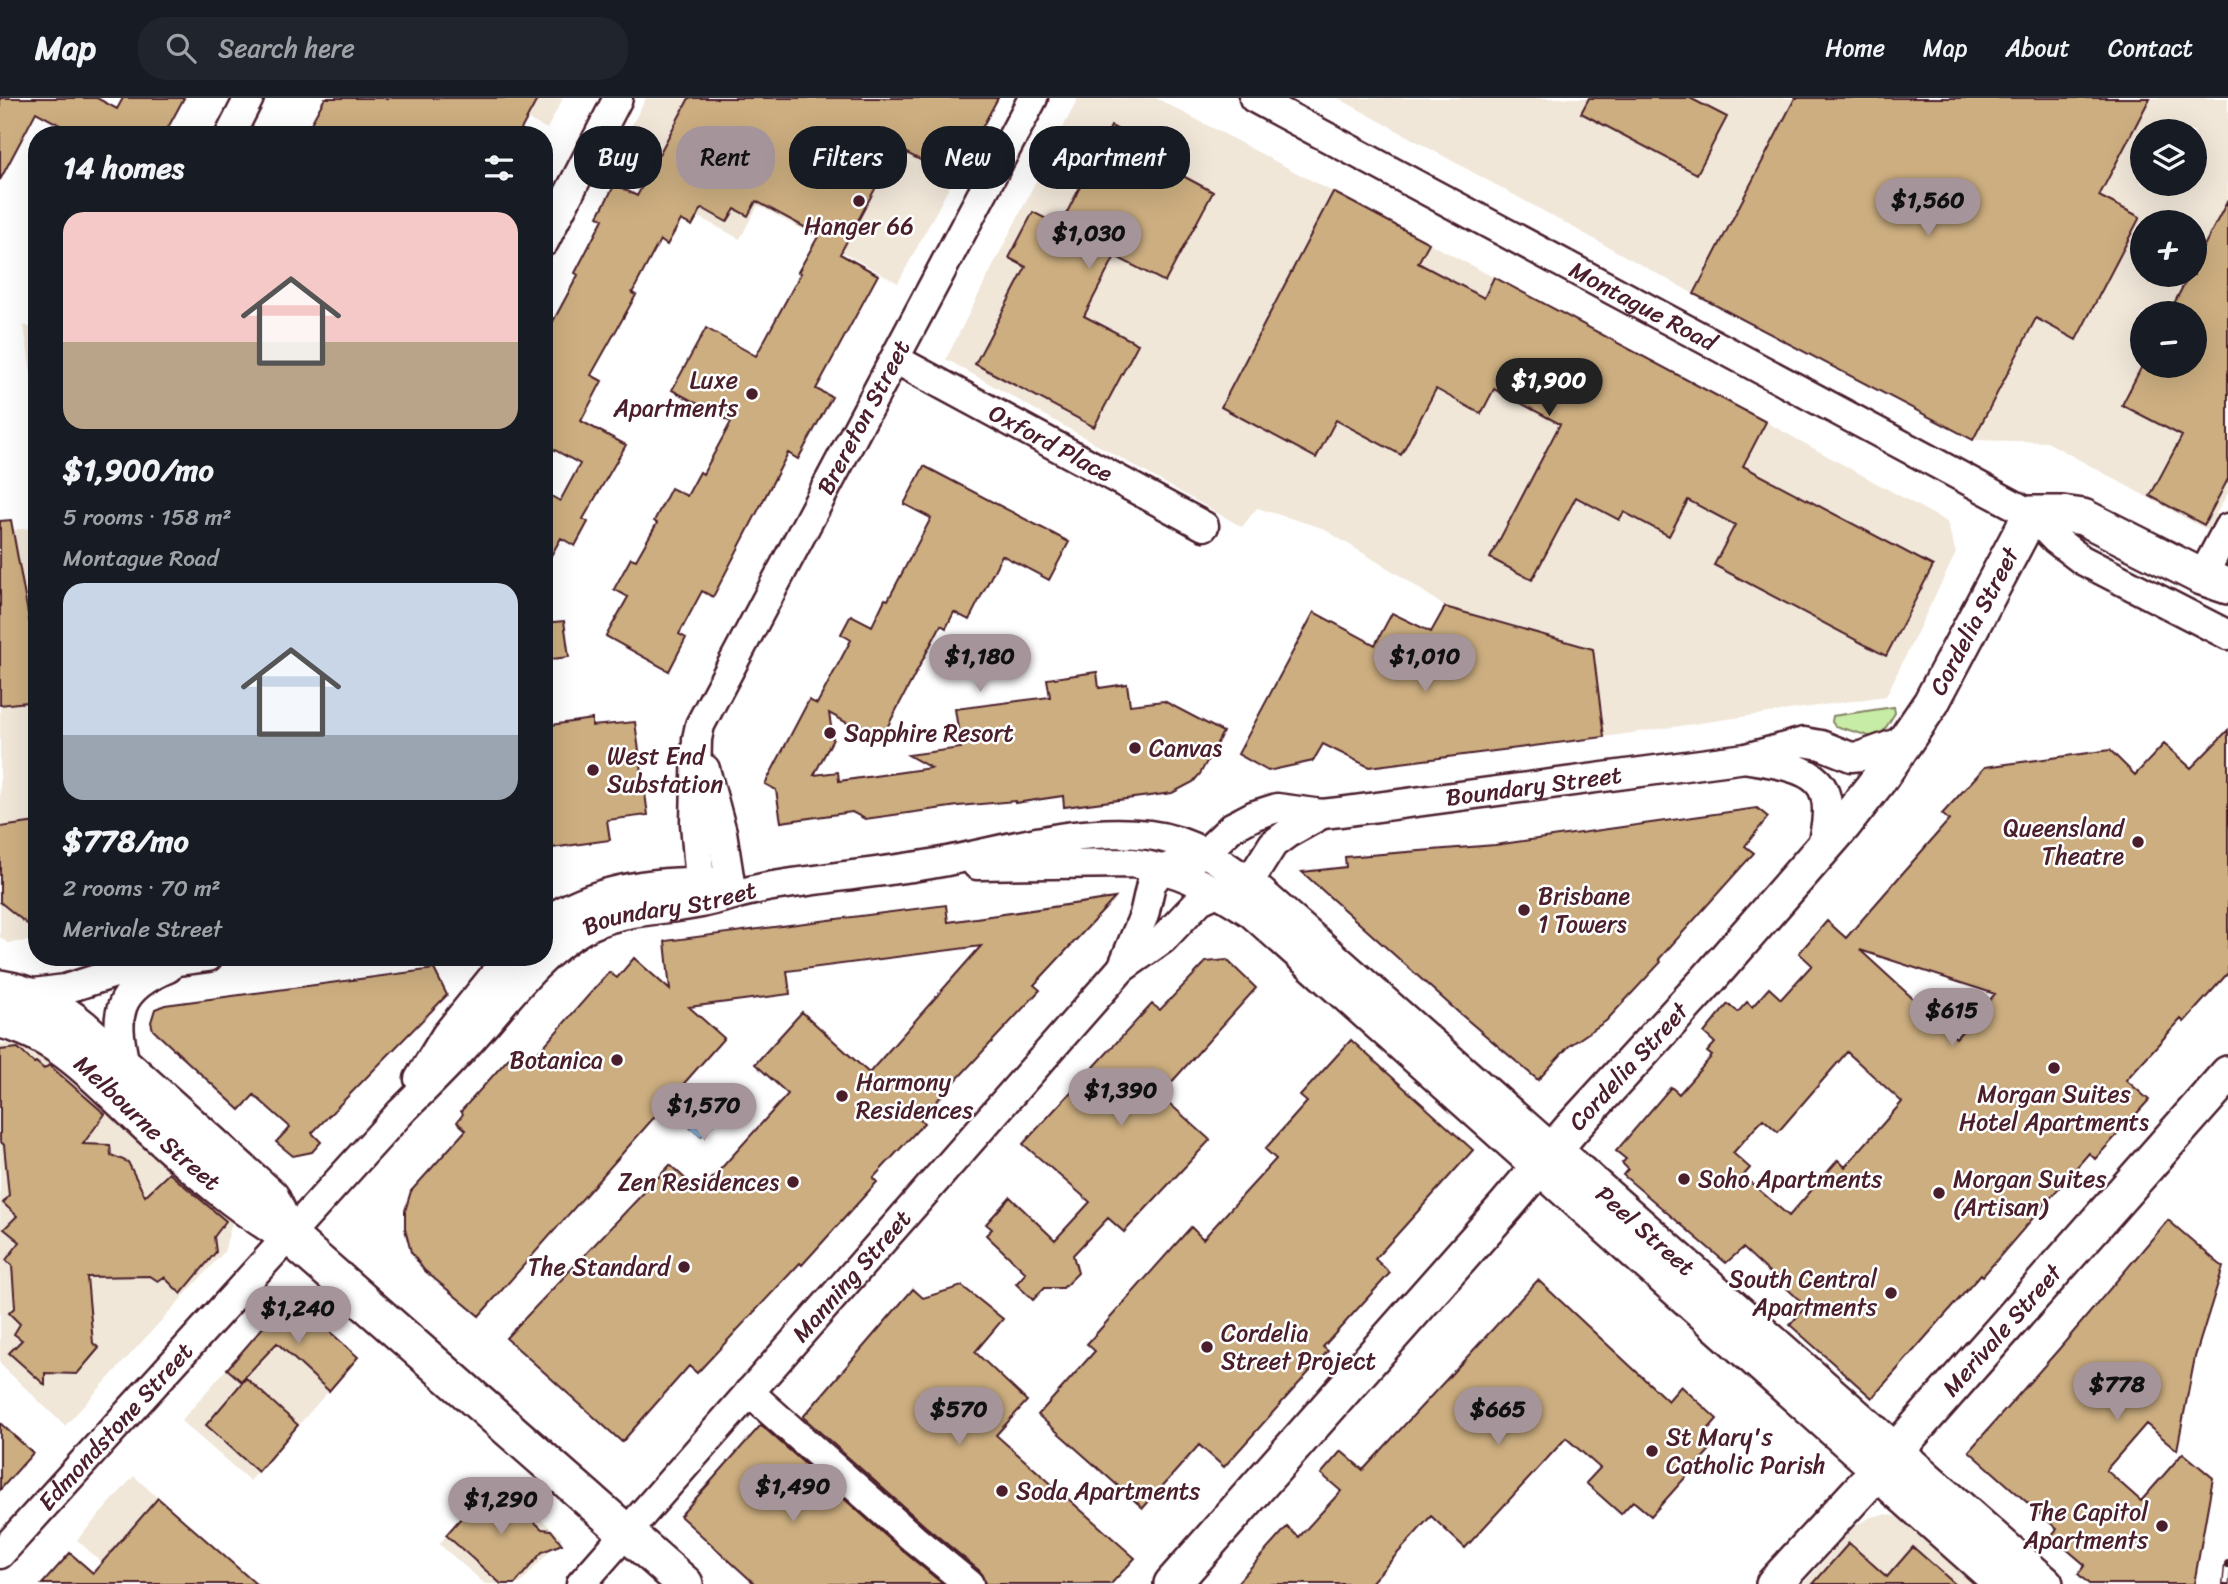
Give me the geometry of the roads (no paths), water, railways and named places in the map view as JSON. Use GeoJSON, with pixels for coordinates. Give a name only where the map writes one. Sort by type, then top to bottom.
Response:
{"type":"FeatureCollection","features":[{"type":"Feature","properties":{"kind":"main road","name":"Montague Road"},"geometry":{"type":"LineString","coordinates":[[2031,514],[2083,517],[2219,585]]}},
{"type":"Feature","properties":{"kind":"main road","name":"Cordelia Street"},"geometry":{"type":"LineString","coordinates":[[1172,1584],[1819,853],[1880,778],[1931,703],[2031,514]]}},
{"type":"Feature","properties":{"kind":"main road","name":"Melbourne Street"},"geometry":{"type":"LineString","coordinates":[[13,991],[49,1004],[68,1016],[125,1065],[271,1197],[289,1236]]}},
{"type":"Feature","properties":{"kind":"main road","name":"Melbourne Street"},"geometry":{"type":"LineString","coordinates":[[0,1020],[29,1029],[64,1050],[155,1132],[255,1216],[289,1236],[685,1584]]}},
{"type":"Feature","properties":{"kind":"main road","name":"Merivale Street"},"geometry":{"type":"LineString","coordinates":[[1774,1584],[2228,1074]]}},
{"type":"Feature","properties":{"kind":"main road","name":"Peel Street"},"geometry":{"type":"LineString","coordinates":[[1546,1160],[1886,1461],[2045,1584]]}},
{"type":"Feature","properties":{"kind":"main road","name":"Peel Street"},"geometry":{"type":"LineString","coordinates":[[1886,1461],[2003,1584]]}},
{"type":"Feature","properties":{"kind":"street"},"geometry":{"type":"LineString","coordinates":[[235,126],[249,98]]}},
{"type":"Feature","properties":{"kind":"street"},"geometry":{"type":"LineString","coordinates":[[553,224],[618,98]]}},
{"type":"Feature","properties":{"kind":"street","name":"Brereton Street"},"geometry":{"type":"LineString","coordinates":[[699,882],[695,834],[697,739],[706,714],[1033,98]]}},
{"type":"Feature","properties":{"kind":"street","name":"Montague Road"},"geometry":{"type":"LineString","coordinates":[[1254,98],[2031,514],[2071,553],[2228,635]]}},
{"type":"Feature","properties":{"kind":"street","name":"Oxford Place"},"geometry":{"type":"LineString","coordinates":[[895,359],[1204,526]]}},
{"type":"Feature","properties":{"kind":"street"},"geometry":{"type":"LineString","coordinates":[[2219,585],[2228,528]]}},
{"type":"Feature","properties":{"kind":"street"},"geometry":{"type":"LineString","coordinates":[[697,739],[722,832],[730,883]]}},
{"type":"Feature","properties":{"kind":"street","name":"Boundary Street"},"geometry":{"type":"LineString","coordinates":[[1205,853],[1232,827],[1255,815],[1277,808],[1322,814],[1746,758],[1804,742],[1821,745],[1851,757],[1861,756],[1906,740]]}},
{"type":"Feature","properties":{"kind":"street","name":"Boundary Street"},"geometry":{"type":"LineString","coordinates":[[1746,758],[1796,769],[1810,775],[1822,785],[1827,814],[1819,853]]}},
{"type":"Feature","properties":{"kind":"street","name":"Boundary Street"},"geometry":{"type":"LineString","coordinates":[[553,949],[587,927],[627,914],[703,902],[769,886],[927,865],[1045,839],[1104,832],[1158,836],[1205,853],[1245,879],[1256,871],[1273,844],[1322,814]]}},
{"type":"Feature","properties":{"kind":"street"},"geometry":{"type":"LineString","coordinates":[[1161,870],[1205,853]]}},
{"type":"Feature","properties":{"kind":"street","name":"Boundary Street"},"geometry":{"type":"LineString","coordinates":[[927,865],[1116,862],[1149,865],[1219,891]]}},
{"type":"Feature","properties":{"kind":"street","name":"Manning Street"},"geometry":{"type":"LineString","coordinates":[[1122,968],[1144,915],[1151,884],[1161,870]]}},
{"type":"Feature","properties":{"kind":"street","name":"Manning Street"},"geometry":{"type":"LineString","coordinates":[[581,1584],[1122,968],[1163,939],[1200,900],[1245,879]]}},
{"type":"Feature","properties":{"kind":"street","name":"Peel Street"},"geometry":{"type":"LineString","coordinates":[[1245,879],[1546,1160]]}},
{"type":"Feature","properties":{"kind":"street","name":"Boundary Street"},"geometry":{"type":"LineString","coordinates":[[553,918],[577,903],[623,890],[699,882],[769,886]]}},
{"type":"Feature","properties":{"kind":"street","name":"Peel Street"},"geometry":{"type":"LineString","coordinates":[[1219,891],[1251,914],[1546,1160]]}},
{"type":"Feature","properties":{"kind":"street"},"geometry":{"type":"LineString","coordinates":[[13,991],[51,992],[141,966]]}},
{"type":"Feature","properties":{"kind":"street","name":"Melbourne Street"},"geometry":{"type":"LineString","coordinates":[[125,1065],[118,1024],[125,1002],[147,979],[179,966]]}},
{"type":"Feature","properties":{"kind":"street","name":"Edmondstone Street"},"geometry":{"type":"LineString","coordinates":[[400,1113],[446,1035],[500,966]]}},
{"type":"Feature","properties":{"kind":"street","name":"Edmondstone Street"},"geometry":{"type":"LineString","coordinates":[[0,1554],[400,1113],[456,1057],[534,966]]}},
{"type":"Feature","properties":{"kind":"street"},"geometry":{"type":"LineString","coordinates":[[749,1392],[914,1539],[969,1584]]}},
{"type":"Feature","properties":{"kind":"water"},"geometry":{"type":"Polygon","coordinates":[[[722,1093],[733,1103],[701,1137],[690,1128],[722,1093]]]}},
{"type":"Feature","properties":{"kind":"railway"},"geometry":{"type":"LineString","coordinates":[[2226,1584],[2228,1564]]}},
{"type":"Feature","properties":{"kind":"place","name":"Hanger 66"},"geometry":{"type":"Point","coordinates":[859,201]}},
{"type":"Feature","properties":{"kind":"place","name":"Luxe Apartments"},"geometry":{"type":"Point","coordinates":[752,394]}},
{"type":"Feature","properties":{"kind":"place","name":"Sapphire Resort"},"geometry":{"type":"Point","coordinates":[830,733]}},
{"type":"Feature","properties":{"kind":"place","name":"Canvas"},"geometry":{"type":"Point","coordinates":[1135,748]}},
{"type":"Feature","properties":{"kind":"place","name":"West End Substation"},"geometry":{"type":"Point","coordinates":[593,770]}},
{"type":"Feature","properties":{"kind":"place","name":"Queensland Theatre"},"geometry":{"type":"Point","coordinates":[2138,842]}},
{"type":"Feature","properties":{"kind":"place","name":"Brisbane 1 Towers"},"geometry":{"type":"Point","coordinates":[1524,910]}},
{"type":"Feature","properties":{"kind":"place","name":"Botanica"},"geometry":{"type":"Point","coordinates":[617,1060]}},
{"type":"Feature","properties":{"kind":"place","name":"Morgan Suites Hotel Apartments"},"geometry":{"type":"Point","coordinates":[2054,1068]}},
{"type":"Feature","properties":{"kind":"place","name":"Harmony Residences"},"geometry":{"type":"Point","coordinates":[842,1096]}},
{"type":"Feature","properties":{"kind":"place","name":"Soho Apartments"},"geometry":{"type":"Point","coordinates":[1684,1179]}},
{"type":"Feature","properties":{"kind":"place","name":"Zen Residences"},"geometry":{"type":"Point","coordinates":[793,1182]}},
{"type":"Feature","properties":{"kind":"place","name":"Morgan Suites (Artisan)"},"geometry":{"type":"Point","coordinates":[1939,1193]}},
{"type":"Feature","properties":{"kind":"place","name":"The Standard"},"geometry":{"type":"Point","coordinates":[684,1267]}},
{"type":"Feature","properties":{"kind":"place","name":"South Central Apartments"},"geometry":{"type":"Point","coordinates":[1891,1293]}},
{"type":"Feature","properties":{"kind":"place","name":"Cordelia Street Project"},"geometry":{"type":"Point","coordinates":[1207,1347]}},
{"type":"Feature","properties":{"kind":"place","name":"St Mary's Catholic Parish"},"geometry":{"type":"Point","coordinates":[1652,1451]}},
{"type":"Feature","properties":{"kind":"place","name":"Soda Apartments"},"geometry":{"type":"Point","coordinates":[1002,1491]}},
{"type":"Feature","properties":{"kind":"place","name":"The Capitol Apartments"},"geometry":{"type":"Point","coordinates":[2162,1526]}}]}
